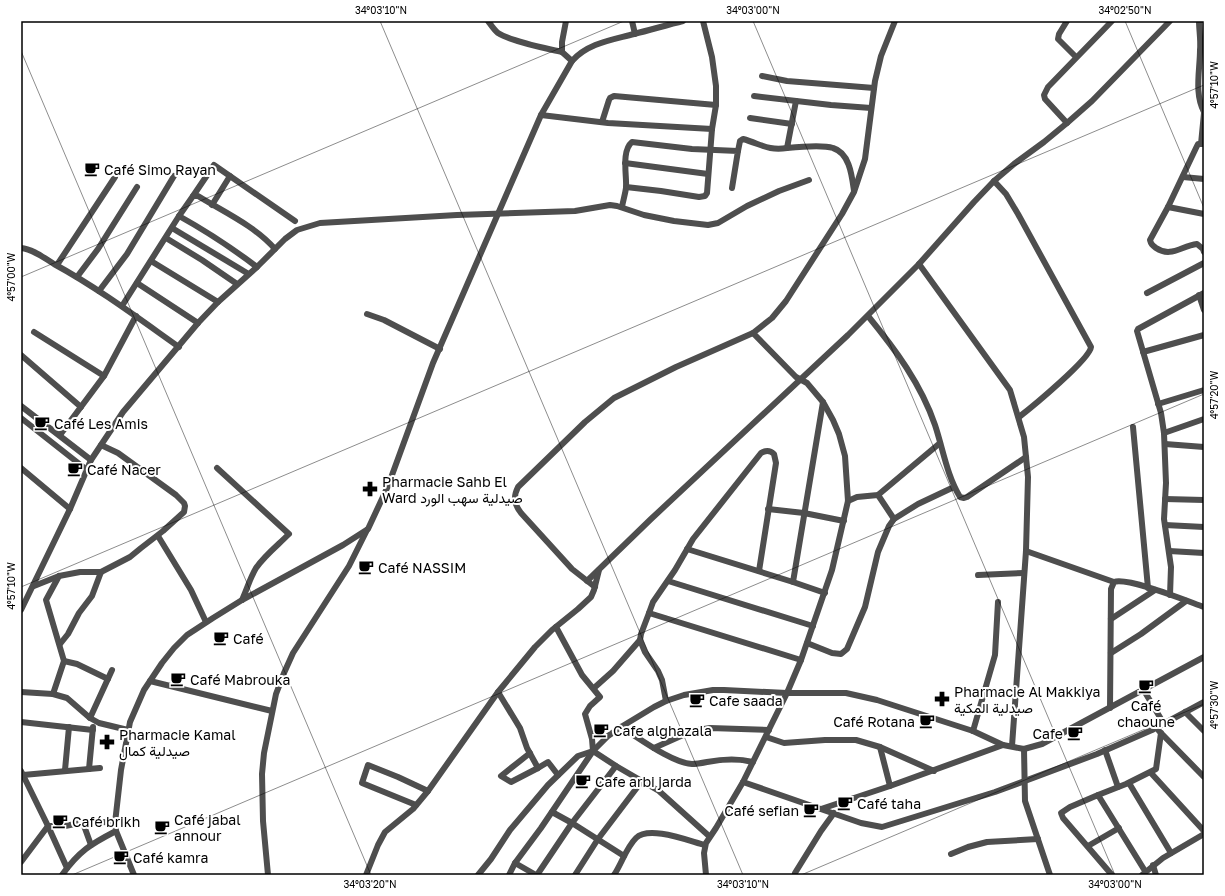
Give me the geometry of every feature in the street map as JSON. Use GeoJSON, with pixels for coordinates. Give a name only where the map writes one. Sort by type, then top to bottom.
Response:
{"type":"FeatureCollection","features":[{"type":"Feature","properties":{"kind":"street"},"geometry":{"type":"LineString","coordinates":[[488,21],[494,29],[504,36],[562,52],[572,61]]}},
{"type":"Feature","properties":{"kind":"street"},"geometry":{"type":"LineString","coordinates":[[562,52],[562,42],[566,21]]}},
{"type":"Feature","properties":{"kind":"street"},"geometry":{"type":"LineString","coordinates":[[632,21],[635,34]]}},
{"type":"Feature","properties":{"kind":"street"},"geometry":{"type":"LineString","coordinates":[[268,875],[263,821],[262,774],[264,753],[272,711],[281,680],[293,653],[338,584],[368,529],[388,486],[401,446],[440,349],[542,115],[572,61],[591,46],[635,34],[662,24],[683,21]]}},
{"type":"Feature","properties":{"kind":"street"},"geometry":{"type":"LineString","coordinates":[[626,187],[703,197],[706,196],[712,129],[716,105],[716,86],[712,57],[703,21]]}},
{"type":"Feature","properties":{"kind":"street"},"geometry":{"type":"LineString","coordinates":[[595,587],[572,569],[518,510],[515,494],[518,487],[585,422],[614,398],[676,367],[753,333],[772,318],[786,302],[842,214],[854,192],[865,159],[874,88],[881,56],[895,21]]}},
{"type":"Feature","properties":{"kind":"street"},"geometry":{"type":"LineString","coordinates":[[1067,21],[1059,34],[1058,39],[1076,57]]}},
{"type":"Feature","properties":{"kind":"street"},"geometry":{"type":"LineString","coordinates":[[1067,123],[1051,107],[1044,95],[1048,86],[1112,21]]}},
{"type":"Feature","properties":{"kind":"street"},"geometry":{"type":"LineString","coordinates":[[587,581],[868,316],[994,181],[1044,142],[1092,101],[1170,21]]}},
{"type":"Feature","properties":{"kind":"street"},"geometry":{"type":"LineString","coordinates":[[1199,21],[1200,49],[1198,91],[1200,106],[1204,113],[1203,144],[1198,144],[1183,177],[1150,240],[1152,245],[1161,251],[1168,252],[1197,244],[1203,248],[1204,252]]}},
{"type":"Feature","properties":{"kind":"street"},"geometry":{"type":"LineString","coordinates":[[762,76],[787,81],[874,88]]}},
{"type":"Feature","properties":{"kind":"street"},"geometry":{"type":"LineString","coordinates":[[602,122],[609,100],[614,96],[716,105]]}},
{"type":"Feature","properties":{"kind":"street"},"geometry":{"type":"LineString","coordinates":[[754,96],[871,108]]}},
{"type":"Feature","properties":{"kind":"street"},"geometry":{"type":"LineString","coordinates":[[787,148],[796,101]]}},
{"type":"Feature","properties":{"kind":"street"},"geometry":{"type":"LineString","coordinates":[[542,115],[602,122],[712,129]]}},
{"type":"Feature","properties":{"kind":"street"},"geometry":{"type":"LineString","coordinates":[[750,118],[792,124]]}},
{"type":"Feature","properties":{"kind":"street"},"geometry":{"type":"LineString","coordinates":[[732,188],[740,141],[743,140],[774,150],[787,148],[833,148],[840,152],[849,166],[852,174],[854,192]]}},
{"type":"Feature","properties":{"kind":"street"},"geometry":{"type":"LineString","coordinates":[[622,207],[626,187],[625,163],[630,143],[633,142],[692,149],[711,149],[738,152]]}},
{"type":"Feature","properties":{"kind":"street"},"geometry":{"type":"LineString","coordinates":[[625,163],[708,174]]}},
{"type":"Feature","properties":{"kind":"street"},"geometry":{"type":"LineString","coordinates":[[122,306],[152,261],[179,216],[214,165],[295,221]]}},
{"type":"Feature","properties":{"kind":"street"},"geometry":{"type":"LineString","coordinates":[[99,291],[127,254],[174,176]]}},
{"type":"Feature","properties":{"kind":"street"},"geometry":{"type":"LineString","coordinates":[[212,204],[230,176]]}},
{"type":"Feature","properties":{"kind":"street"},"geometry":{"type":"LineString","coordinates":[[57,265],[115,177]]}},
{"type":"Feature","properties":{"kind":"street"},"geometry":{"type":"LineString","coordinates":[[1183,177],[1204,179]]}},
{"type":"Feature","properties":{"kind":"street"},"geometry":{"type":"LineString","coordinates":[[21,610],[34,586],[92,460],[123,412],[198,323],[218,302],[257,267],[285,239],[297,230],[320,223],[457,215],[575,211],[610,205],[622,207],[644,215],[674,221],[708,225],[718,222],[779,191],[809,180]]}},
{"type":"Feature","properties":{"kind":"street"},"geometry":{"type":"LineString","coordinates":[[994,181],[1006,194],[1018,214],[1091,347],[1089,353],[1065,378],[1020,417]]}},
{"type":"Feature","properties":{"kind":"street"},"geometry":{"type":"LineString","coordinates":[[77,278],[98,249],[136,187]]}},
{"type":"Feature","properties":{"kind":"street"},"geometry":{"type":"LineString","coordinates":[[193,196],[198,196],[258,233],[275,249]]}},
{"type":"Feature","properties":{"kind":"street"},"geometry":{"type":"LineString","coordinates":[[1168,207],[1204,214]]}},
{"type":"Feature","properties":{"kind":"street"},"geometry":{"type":"LineString","coordinates":[[179,216],[235,250],[257,267]]}},
{"type":"Feature","properties":{"kind":"street"},"geometry":{"type":"LineString","coordinates":[[172,228],[247,273]]}},
{"type":"Feature","properties":{"kind":"street"},"geometry":{"type":"LineString","coordinates":[[166,238],[237,284]]}},
{"type":"Feature","properties":{"kind":"street"},"geometry":{"type":"LineString","coordinates":[[21,248],[28,249],[99,291],[178,347]]}},
{"type":"Feature","properties":{"kind":"street"},"geometry":{"type":"LineString","coordinates":[[152,261],[218,302]]}},
{"type":"Feature","properties":{"kind":"street"},"geometry":{"type":"LineString","coordinates":[[1147,294],[1204,263]]}},
{"type":"Feature","properties":{"kind":"street"},"geometry":{"type":"LineString","coordinates":[[918,264],[1010,390],[1020,417],[1024,437],[1028,477],[1026,551],[1012,746]]}},
{"type":"Feature","properties":{"kind":"street"},"geometry":{"type":"LineString","coordinates":[[137,283],[198,323]]}},
{"type":"Feature","properties":{"kind":"street"},"geometry":{"type":"LineString","coordinates":[[1170,595],[1172,573],[1165,525],[1166,483],[1164,433],[1158,404],[1137,331],[1138,328],[1202,294],[1204,310]]}},
{"type":"Feature","properties":{"kind":"street"},"geometry":{"type":"LineString","coordinates":[[367,314],[384,320],[440,349]]}},
{"type":"Feature","properties":{"kind":"street"},"geometry":{"type":"LineString","coordinates":[[60,435],[104,376],[136,316]]}},
{"type":"Feature","properties":{"kind":"street"},"geometry":{"type":"LineString","coordinates":[[868,316],[902,361],[919,388],[927,405],[954,486],[960,497],[967,497],[1026,457]]}},
{"type":"Feature","properties":{"kind":"street"},"geometry":{"type":"LineString","coordinates":[[34,332],[104,376]]}},
{"type":"Feature","properties":{"kind":"street"},"geometry":{"type":"LineString","coordinates":[[706,875],[704,853],[705,845],[744,782],[787,693],[801,660],[832,570],[848,501],[845,456],[839,434],[823,402],[807,383],[796,378],[753,333]]}},
{"type":"Feature","properties":{"kind":"street"},"geometry":{"type":"LineString","coordinates":[[1143,352],[1204,335]]}},
{"type":"Feature","properties":{"kind":"street"},"geometry":{"type":"LineString","coordinates":[[21,355],[81,407]]}},
{"type":"Feature","properties":{"kind":"street"},"geometry":{"type":"LineString","coordinates":[[1158,404],[1204,390]]}},
{"type":"Feature","properties":{"kind":"street"},"geometry":{"type":"LineString","coordinates":[[793,582],[823,402]]}},
{"type":"Feature","properties":{"kind":"street"},"geometry":{"type":"LineString","coordinates":[[21,406],[92,460]]}},
{"type":"Feature","properties":{"kind":"street"},"geometry":{"type":"LineString","coordinates":[[21,418],[87,470]]}},
{"type":"Feature","properties":{"kind":"street"},"geometry":{"type":"LineString","coordinates":[[1164,433],[1204,419]]}},
{"type":"Feature","properties":{"kind":"street"},"geometry":{"type":"LineString","coordinates":[[1133,427],[1148,588]]}},
{"type":"Feature","properties":{"kind":"street"},"geometry":{"type":"LineString","coordinates":[[848,501],[857,497],[878,496],[940,443]]}},
{"type":"Feature","properties":{"kind":"street"},"geometry":{"type":"LineString","coordinates":[[1165,444],[1204,447]]}},
{"type":"Feature","properties":{"kind":"street"},"geometry":{"type":"LineString","coordinates":[[34,586],[59,576],[80,572],[101,572],[130,557],[158,536],[184,512],[185,506],[182,500],[133,463],[118,453],[101,445]]}},
{"type":"Feature","properties":{"kind":"street"},"geometry":{"type":"LineString","coordinates":[[666,701],[662,680],[658,671],[645,652],[640,640],[653,602],[668,581],[693,539],[761,453],[765,450],[769,450],[774,454],[776,463],[759,571]]}},
{"type":"Feature","properties":{"kind":"street"},"geometry":{"type":"LineString","coordinates":[[21,468],[70,509]]}},
{"type":"Feature","properties":{"kind":"street"},"geometry":{"type":"LineString","coordinates":[[216,468],[289,534],[259,565],[250,580],[242,600]]}},
{"type":"Feature","properties":{"kind":"street"},"geometry":{"type":"LineString","coordinates":[[807,643],[841,654],[847,649],[866,607],[878,552],[889,526],[894,519],[918,504],[954,486]]}},
{"type":"Feature","properties":{"kind":"street"},"geometry":{"type":"LineString","coordinates":[[878,496],[894,519]]}},
{"type":"Feature","properties":{"kind":"street"},"geometry":{"type":"LineString","coordinates":[[1165,499],[1204,500]]}},
{"type":"Feature","properties":{"kind":"street"},"geometry":{"type":"LineString","coordinates":[[768,508],[844,521]]}},
{"type":"Feature","properties":{"kind":"street"},"geometry":{"type":"LineString","coordinates":[[1165,525],[1204,527]]}},
{"type":"Feature","properties":{"kind":"street"},"geometry":{"type":"LineString","coordinates":[[134,875],[116,831],[115,823],[121,770],[128,730],[139,699],[162,663],[187,635],[206,622],[368,529]]}},
{"type":"Feature","properties":{"kind":"street"},"geometry":{"type":"LineString","coordinates":[[158,536],[190,590],[206,622]]}},
{"type":"Feature","properties":{"kind":"street"},"geometry":{"type":"LineString","coordinates":[[687,549],[825,593]]}},
{"type":"Feature","properties":{"kind":"street"},"geometry":{"type":"LineString","coordinates":[[1026,551],[1114,582],[1120,580],[1204,607]]}},
{"type":"Feature","properties":{"kind":"street"},"geometry":{"type":"LineString","coordinates":[[1169,552],[1204,553]]}},
{"type":"Feature","properties":{"kind":"street"},"geometry":{"type":"LineString","coordinates":[[366,875],[385,832],[416,805],[428,791],[498,692],[535,647],[591,597],[599,570]]}},
{"type":"Feature","properties":{"kind":"street"},"geometry":{"type":"LineString","coordinates":[[60,644],[68,634],[78,613],[92,596],[101,572]]}},
{"type":"Feature","properties":{"kind":"street"},"geometry":{"type":"LineString","coordinates":[[978,575],[1024,573]]}},
{"type":"Feature","properties":{"kind":"street"},"geometry":{"type":"LineString","coordinates":[[52,694],[64,661],[46,600],[59,576]]}},
{"type":"Feature","properties":{"kind":"street"},"geometry":{"type":"LineString","coordinates":[[668,581],[813,626]]}},
{"type":"Feature","properties":{"kind":"street"},"geometry":{"type":"LineString","coordinates":[[1110,708],[1111,589],[1114,582]]}},
{"type":"Feature","properties":{"kind":"street"},"geometry":{"type":"LineString","coordinates":[[1111,620],[1155,590]]}},
{"type":"Feature","properties":{"kind":"street"},"geometry":{"type":"LineString","coordinates":[[1111,653],[1141,634],[1186,601]]}},
{"type":"Feature","properties":{"kind":"street"},"geometry":{"type":"LineString","coordinates":[[973,732],[995,655],[998,602]]}},
{"type":"Feature","properties":{"kind":"street"},"geometry":{"type":"LineString","coordinates":[[649,613],[801,660]]}},
{"type":"Feature","properties":{"kind":"street"},"geometry":{"type":"LineString","coordinates":[[556,627],[582,675],[600,697],[588,708],[585,716],[592,739],[593,750],[616,766],[659,791],[710,836]]}},
{"type":"Feature","properties":{"kind":"street"},"geometry":{"type":"LineString","coordinates":[[594,688],[612,671],[640,640]]}},
{"type":"Feature","properties":{"kind":"street"},"geometry":{"type":"LineString","coordinates":[[509,875],[515,863],[552,812],[593,750],[608,736],[621,727],[666,701],[695,692],[713,690],[832,693],[862,696],[973,732],[1004,745],[1024,749],[1042,744],[1204,657]]}},
{"type":"Feature","properties":{"kind":"street"},"geometry":{"type":"LineString","coordinates":[[64,661],[77,664],[108,679]]}},
{"type":"Feature","properties":{"kind":"street"},"geometry":{"type":"LineString","coordinates":[[89,769],[93,730],[92,719],[112,670]]}},
{"type":"Feature","properties":{"kind":"street"},"geometry":{"type":"LineString","coordinates":[[150,681],[272,711]]}},
{"type":"Feature","properties":{"kind":"street"},"geometry":{"type":"LineString","coordinates":[[1143,689],[1164,724]]}},
{"type":"Feature","properties":{"kind":"street"},"geometry":{"type":"LineString","coordinates":[[21,692],[52,694],[67,698],[92,719],[105,725],[128,730]]}},
{"type":"Feature","properties":{"kind":"street"},"geometry":{"type":"LineString","coordinates":[[498,692],[520,728],[538,768]]}},
{"type":"Feature","properties":{"kind":"street"},"geometry":{"type":"LineString","coordinates":[[744,782],[861,823],[882,827],[1024,782],[1159,730],[1164,724],[1204,702]]}},
{"type":"Feature","properties":{"kind":"street"},"geometry":{"type":"LineString","coordinates":[[1186,712],[1204,731]]}},
{"type":"Feature","properties":{"kind":"street"},"geometry":{"type":"LineString","coordinates":[[21,722],[93,730]]}},
{"type":"Feature","properties":{"kind":"street"},"geometry":{"type":"LineString","coordinates":[[66,770],[69,727]]}},
{"type":"Feature","properties":{"kind":"street"},"geometry":{"type":"LineString","coordinates":[[621,727],[654,748],[677,760],[690,764],[724,759],[743,759],[753,762]]}},
{"type":"Feature","properties":{"kind":"street"},"geometry":{"type":"LineString","coordinates":[[654,748],[692,731],[710,728],[769,730]]}},
{"type":"Feature","properties":{"kind":"street"},"geometry":{"type":"LineString","coordinates":[[1112,875],[1063,818],[1062,813],[1070,807],[1129,783],[1151,772],[1157,767],[1159,730]]}},
{"type":"Feature","properties":{"kind":"street"},"geometry":{"type":"LineString","coordinates":[[1159,730],[1204,778]]}},
{"type":"Feature","properties":{"kind":"street"},"geometry":{"type":"LineString","coordinates":[[766,737],[784,744],[825,740],[850,740],[880,748],[934,771]]}},
{"type":"Feature","properties":{"kind":"street"},"geometry":{"type":"LineString","coordinates":[[821,808],[934,771],[1004,745]]}},
{"type":"Feature","properties":{"kind":"street"},"geometry":{"type":"LineString","coordinates":[[880,748],[890,786]]}},
{"type":"Feature","properties":{"kind":"street"},"geometry":{"type":"LineString","coordinates":[[1024,749],[1024,782],[1026,801],[1050,875]]}},
{"type":"Feature","properties":{"kind":"street"},"geometry":{"type":"LineString","coordinates":[[478,875],[491,859],[510,830],[558,775],[578,756],[593,750]]}},
{"type":"Feature","properties":{"kind":"street"},"geometry":{"type":"LineString","coordinates":[[1105,750],[1118,787]]}},
{"type":"Feature","properties":{"kind":"street"},"geometry":{"type":"LineString","coordinates":[[530,753],[501,776],[511,782],[548,762],[558,775]]}},
{"type":"Feature","properties":{"kind":"street"},"geometry":{"type":"LineString","coordinates":[[416,805],[362,783],[368,765],[428,791]]}},
{"type":"Feature","properties":{"kind":"street"},"geometry":{"type":"LineString","coordinates":[[515,863],[537,875],[572,823],[616,766]]}},
{"type":"Feature","properties":{"kind":"street"},"geometry":{"type":"LineString","coordinates":[[67,868],[22,773],[100,768]]}},
{"type":"Feature","properties":{"kind":"street"},"geometry":{"type":"LineString","coordinates":[[1151,772],[1204,831]]}},
{"type":"Feature","properties":{"kind":"street"},"geometry":{"type":"LineString","coordinates":[[575,875],[598,839],[642,781]]}},
{"type":"Feature","properties":{"kind":"street"},"geometry":{"type":"LineString","coordinates":[[1129,783],[1172,853]]}},
{"type":"Feature","properties":{"kind":"street"},"geometry":{"type":"LineString","coordinates":[[21,786],[28,785]]}},
{"type":"Feature","properties":{"kind":"street"},"geometry":{"type":"LineString","coordinates":[[1098,795],[1119,828],[1144,873],[1172,853],[1204,834]]}},
{"type":"Feature","properties":{"kind":"street"},"geometry":{"type":"LineString","coordinates":[[552,812],[624,856]]}},
{"type":"Feature","properties":{"kind":"street"},"geometry":{"type":"LineString","coordinates":[[796,873],[821,831],[834,813]]}},
{"type":"Feature","properties":{"kind":"street"},"geometry":{"type":"LineString","coordinates":[[48,826],[65,826],[90,821],[115,823]]}},
{"type":"Feature","properties":{"kind":"street"},"geometry":{"type":"LineString","coordinates":[[82,823],[91,845]]}},
{"type":"Feature","properties":{"kind":"street"},"geometry":{"type":"LineString","coordinates":[[21,862],[48,826]]}},
{"type":"Feature","properties":{"kind":"street"},"geometry":{"type":"LineString","coordinates":[[1088,846],[1119,828]]}},
{"type":"Feature","properties":{"kind":"street"},"geometry":{"type":"LineString","coordinates":[[62,875],[74,859],[91,845],[116,831]]}},
{"type":"Feature","properties":{"kind":"street"},"geometry":{"type":"LineString","coordinates":[[614,875],[636,838],[645,833],[664,835],[705,845]]}},
{"type":"Feature","properties":{"kind":"street"},"geometry":{"type":"LineString","coordinates":[[951,854],[968,847],[987,842],[1038,839]]}},
{"type":"Feature","properties":{"kind":"street"},"geometry":{"type":"LineString","coordinates":[[1153,866],[1156,875]]}},
{"type":"Feature","properties":{"kind":"place","name":"Café Simo Rayan"},"geometry":{"type":"Point","coordinates":[92,169]}},
{"type":"Feature","properties":{"kind":"place","name":"Café Les Amis"},"geometry":{"type":"Point","coordinates":[42,423]}},
{"type":"Feature","properties":{"kind":"place","name":"Café Nacer"},"geometry":{"type":"Point","coordinates":[75,469]}},
{"type":"Feature","properties":{"kind":"place","name":"Pharmacie Sahb El Ward صيدلية سهب الورد"},"geometry":{"type":"Point","coordinates":[370,489]}},
{"type":"Feature","properties":{"kind":"place","name":"Café NASSIM"},"geometry":{"type":"Point","coordinates":[366,567]}},
{"type":"Feature","properties":{"kind":"place","name":"Café"},"geometry":{"type":"Point","coordinates":[221,638]}},
{"type":"Feature","properties":{"kind":"place","name":"Café Mabrouka"},"geometry":{"type":"Point","coordinates":[178,679]}},
{"type":"Feature","properties":{"kind":"place","name":"Café chaoune"},"geometry":{"type":"Point","coordinates":[1146,686]}},
{"type":"Feature","properties":{"kind":"place","name":"Pharmacie Al Makkiya صيدلية المكية"},"geometry":{"type":"Point","coordinates":[942,699]}},
{"type":"Feature","properties":{"kind":"place","name":"Cafe saada"},"geometry":{"type":"Point","coordinates":[697,700]}},
{"type":"Feature","properties":{"kind":"place","name":"Café Rotana"},"geometry":{"type":"Point","coordinates":[927,721]}},
{"type":"Feature","properties":{"kind":"place","name":"Cafe alghazala"},"geometry":{"type":"Point","coordinates":[601,730]}},
{"type":"Feature","properties":{"kind":"place","name":"Cafe"},"geometry":{"type":"Point","coordinates":[1075,733]}},
{"type":"Feature","properties":{"kind":"place","name":"Pharmacie Kamal صيدلية كمال"},"geometry":{"type":"Point","coordinates":[107,742]}},
{"type":"Feature","properties":{"kind":"place","name":"Cafe arbi jarda"},"geometry":{"type":"Point","coordinates":[583,781]}},
{"type":"Feature","properties":{"kind":"place","name":"Café taha"},"geometry":{"type":"Point","coordinates":[845,803]}},
{"type":"Feature","properties":{"kind":"place","name":"Café sefian"},"geometry":{"type":"Point","coordinates":[811,810]}},
{"type":"Feature","properties":{"kind":"place","name":"Café brikh"},"geometry":{"type":"Point","coordinates":[60,821]}},
{"type":"Feature","properties":{"kind":"place","name":"Café jabal annour"},"geometry":{"type":"Point","coordinates":[162,827]}},
{"type":"Feature","properties":{"kind":"place","name":"Café kamra"},"geometry":{"type":"Point","coordinates":[121,857]}}]}
